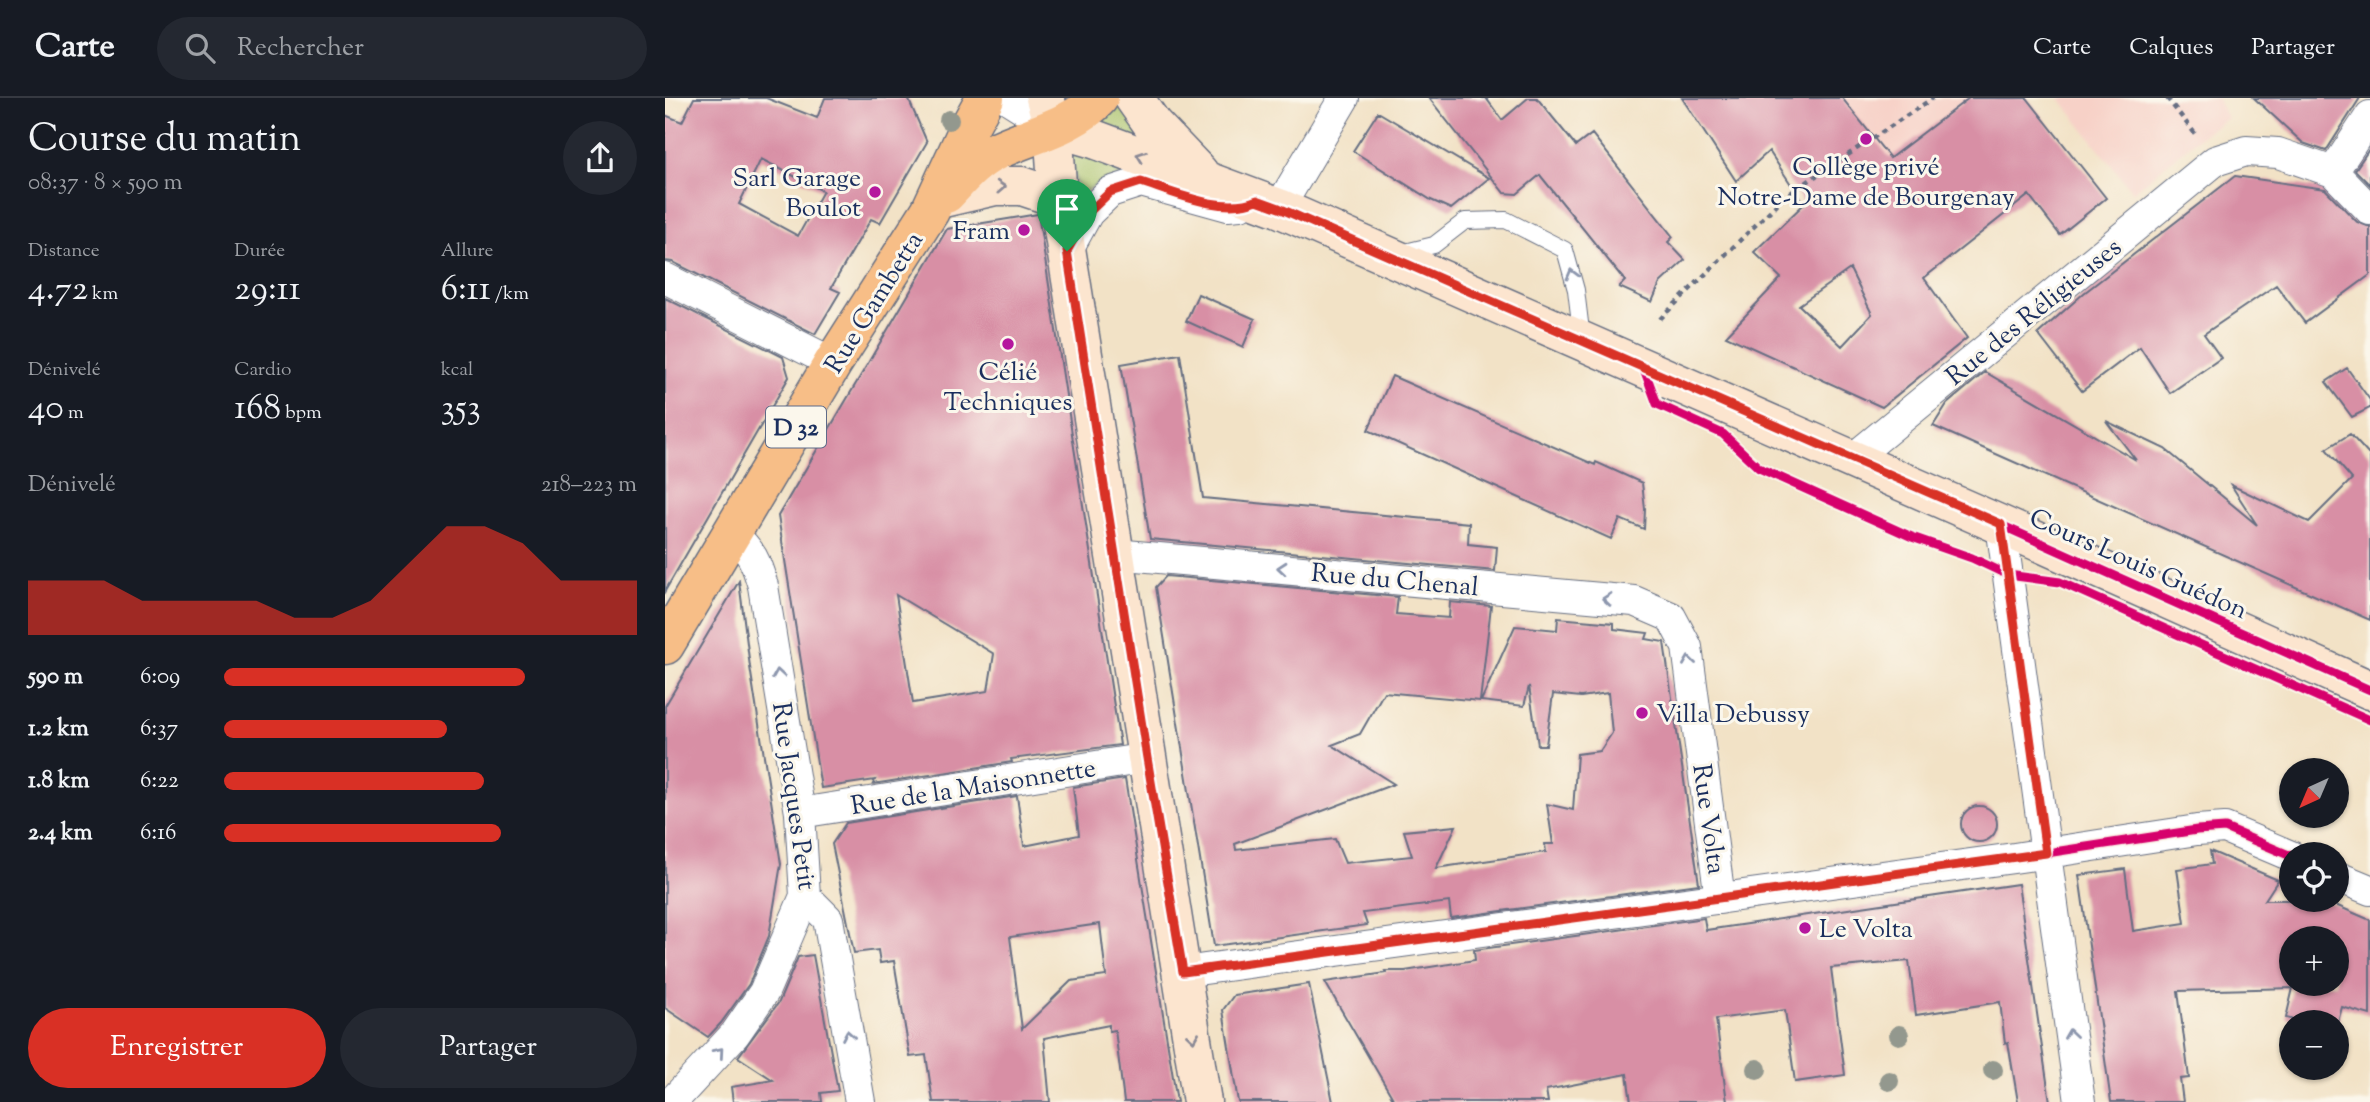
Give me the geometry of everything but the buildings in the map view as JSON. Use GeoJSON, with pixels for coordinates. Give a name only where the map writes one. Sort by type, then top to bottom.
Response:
{"type":"FeatureCollection","features":[{"type":"Feature","properties":{"kind":"main road","name":"D 32"},"geometry":{"type":"LineString","coordinates":[[1049,113],[1094,105],[1099,98]]}},
{"type":"Feature","properties":{"kind":"main road"},"geometry":{"type":"LineString","coordinates":[[1134,98],[1153,125],[1205,179]]}},
{"type":"Feature","properties":{"kind":"main road","name":"Rue Gambetta"},"geometry":{"type":"LineString","coordinates":[[937,204],[971,108]]}},
{"type":"Feature","properties":{"kind":"main road","name":"Rue Gambetta"},"geometry":{"type":"LineString","coordinates":[[668,633],[732,534],[833,363],[937,204],[971,166],[1049,113]]}},
{"type":"Feature","properties":{"kind":"main road","name":"Cours Louis Guédon"},"geometry":{"type":"LineString","coordinates":[[1049,113],[1094,139],[1205,179],[1390,256],[2001,524],[2370,690]]}},
{"type":"Feature","properties":{"kind":"main road"},"geometry":{"type":"LineString","coordinates":[[1049,113],[1058,198],[1202,1102]]}},
{"type":"Feature","properties":{"kind":"main road"},"geometry":{"type":"LineString","coordinates":[[937,204],[995,186],[1021,186],[1058,198]]}},
{"type":"Feature","properties":{"kind":"street"},"geometry":{"type":"LineString","coordinates":[[1007,98],[1049,113]]}},
{"type":"Feature","properties":{"kind":"street"},"geometry":{"type":"LineString","coordinates":[[1067,251],[1088,213],[1110,192],[1141,182],[1228,206],[1268,204],[1344,98]]}},
{"type":"Feature","properties":{"kind":"street"},"geometry":{"type":"LineString","coordinates":[[971,108],[971,166]]}},
{"type":"Feature","properties":{"kind":"street"},"geometry":{"type":"LineString","coordinates":[[2333,172],[2370,116]]}},
{"type":"Feature","properties":{"kind":"street"},"geometry":{"type":"LineString","coordinates":[[2215,161],[2246,150],[2278,153],[2333,172],[2370,210]]}},
{"type":"Feature","properties":{"kind":"street","name":"Rue des Réligieuses"},"geometry":{"type":"LineString","coordinates":[[1851,460],[2215,161]]}},
{"type":"Feature","properties":{"kind":"street"},"geometry":{"type":"LineString","coordinates":[[665,278],[833,363]]}},
{"type":"Feature","properties":{"kind":"street"},"geometry":{"type":"LineString","coordinates":[[2001,524],[2080,1102]]}},
{"type":"Feature","properties":{"kind":"street","name":"Rue Jacques Petit"},"geometry":{"type":"LineString","coordinates":[[732,534],[749,549],[763,586],[800,813],[805,896],[828,919],[860,1102]]}},
{"type":"Feature","properties":{"kind":"street","name":"Rue du Chenal"},"geometry":{"type":"LineString","coordinates":[[1115,554],[1635,601],[1671,617]]}},
{"type":"Feature","properties":{"kind":"street","name":"Rue Volta"},"geometry":{"type":"LineString","coordinates":[[1671,617],[1687,647],[1720,899]]}},
{"type":"Feature","properties":{"kind":"street","name":"Rue de la Maisonnette"},"geometry":{"type":"LineString","coordinates":[[800,813],[1147,758]]}},
{"type":"Feature","properties":{"kind":"street"},"geometry":{"type":"LineString","coordinates":[[1183,972],[1720,899],[2197,830],[2225,828],[2279,851]]}},
{"type":"Feature","properties":{"kind":"street"},"geometry":{"type":"LineString","coordinates":[[2349,881],[2370,890]]}},
{"type":"Feature","properties":{"kind":"street"},"geometry":{"type":"LineString","coordinates":[[672,1102],[735,1034],[764,992],[805,896]]}},
{"type":"Feature","properties":{"kind":"lane"},"geometry":{"type":"LineString","coordinates":[[1390,256],[1434,245],[1465,221],[1506,220],[1565,250],[1576,290],[1583,341]]}},
{"type":"Feature","properties":{"kind":"path"},"geometry":{"type":"LineString","coordinates":[[1660,319],[1783,198],[1933,98]]}},
{"type":"Feature","properties":{"kind":"path"},"geometry":{"type":"LineString","coordinates":[[2168,98],[2215,161]]}},
{"type":"Feature","properties":{"kind":"shaded area","name":"Collège privé Notre-Dame de Bourgenay"},"geometry":{"type":"Polygon","coordinates":[[[1735,98],[2024,98],[1866,220],[1735,98]]]}},
{"type":"Feature","properties":{"kind":"shaded area","name":"Collège privé Notre-Dame de Bourgenay"},"geometry":{"type":"Polygon","coordinates":[[[2059,98],[2217,98],[2227,118],[2198,138],[2133,192],[2059,98]]]}},
{"type":"Feature","properties":{"kind":"green space"},"geometry":{"type":"Polygon","coordinates":[[[1118,98],[1172,159],[1090,125],[1118,98]]]}},
{"type":"Feature","properties":{"kind":"green space"},"geometry":{"type":"Polygon","coordinates":[[[1075,142],[1138,173],[1107,180],[1079,197],[1070,154],[1075,142]]]}},
{"type":"Feature","properties":{"kind":"cycle path"},"geometry":{"type":"LineString","coordinates":[[1583,341],[2370,690]]}},
{"type":"Feature","properties":{"kind":"cycle path"},"geometry":{"type":"LineString","coordinates":[[1644,369],[1657,404],[1723,434],[1759,468],[1912,537],[1972,558],[2008,575],[2060,582],[2370,720]]}},
{"type":"Feature","properties":{"kind":"cycle path"},"geometry":{"type":"LineString","coordinates":[[1183,972],[2014,858],[2197,830],[2225,828],[2279,851]]}},
{"type":"Feature","properties":{"kind":"place","name":"Collège privé Notre-Dame de Bourgenay"},"geometry":{"type":"Point","coordinates":[1866,139]}},
{"type":"Feature","properties":{"kind":"place","name":"Sarl Garage Boulot"},"geometry":{"type":"Point","coordinates":[875,192]}},
{"type":"Feature","properties":{"kind":"place","name":"Fram"},"geometry":{"type":"Point","coordinates":[1024,230]}},
{"type":"Feature","properties":{"kind":"place","name":"Célié Techniques"},"geometry":{"type":"Point","coordinates":[1008,344]}},
{"type":"Feature","properties":{"kind":"place","name":"Villa Debussy"},"geometry":{"type":"Point","coordinates":[1642,713]}},
{"type":"Feature","properties":{"kind":"place","name":"Le Volta"},"geometry":{"type":"Point","coordinates":[1805,928]}},
{"type":"Feature","properties":{"kind":"route"},"geometry":{"type":"LineString","coordinates":[[1141,182],[1228,206],[1245,205],[1257,200],[2001,524],[2046,853],[1183,972],[1067,251],[1088,213],[1110,192],[1141,182]]}}]}
